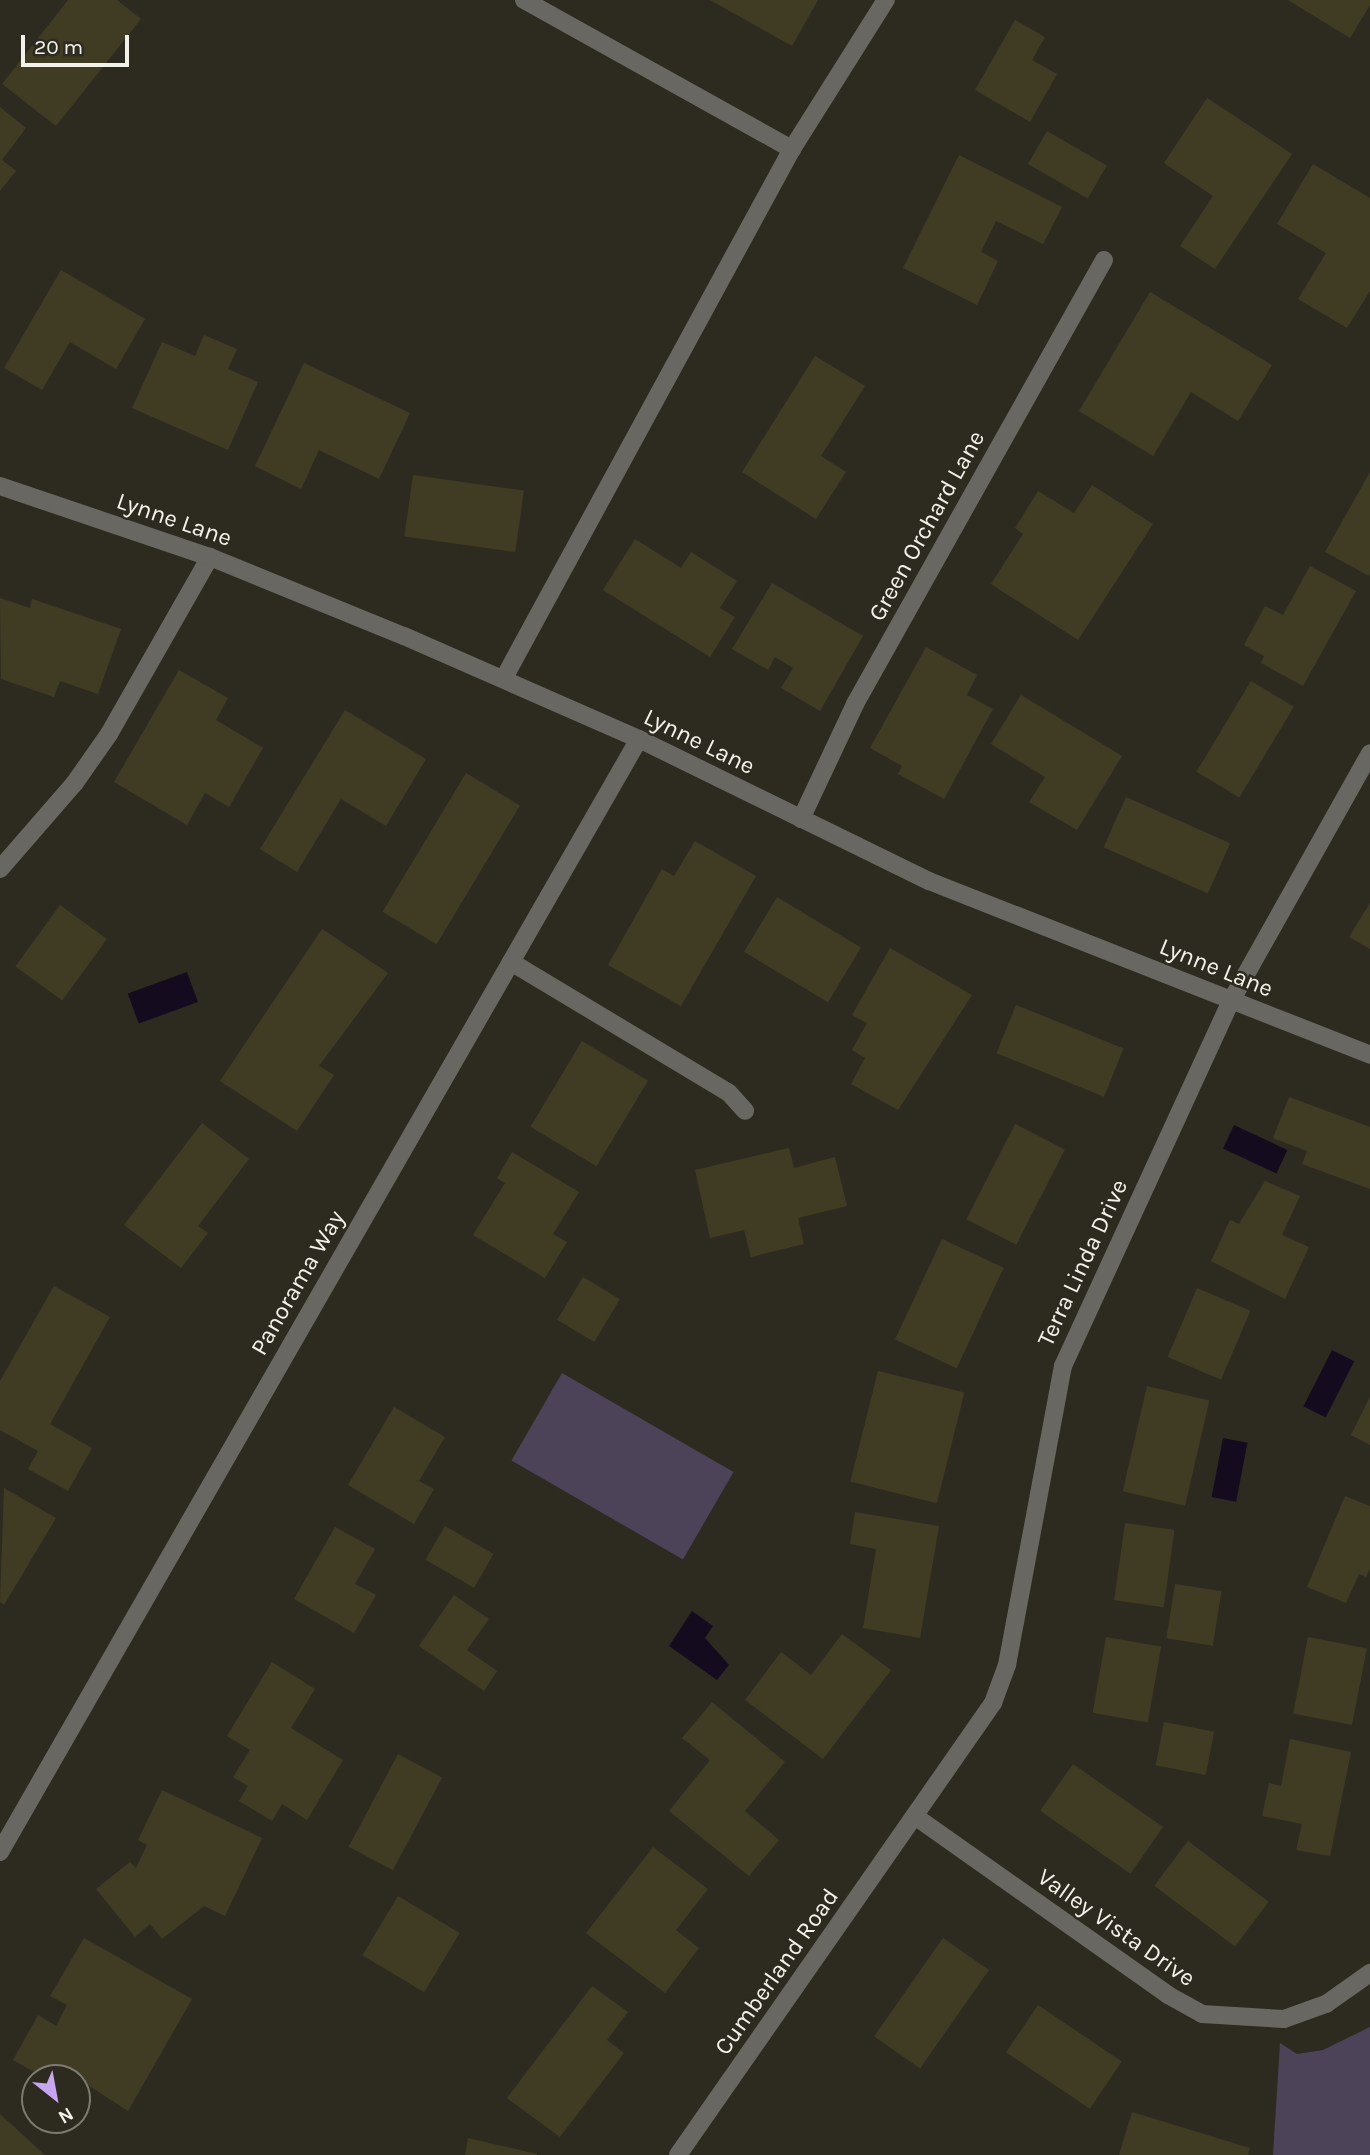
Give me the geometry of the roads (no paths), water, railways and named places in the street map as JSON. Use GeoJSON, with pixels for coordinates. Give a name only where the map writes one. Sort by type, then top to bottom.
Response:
{"type":"FeatureCollection","features":[{"type":"Feature","properties":{"kind":"street"},"geometry":{"type":"LineString","coordinates":[[524,0],[792,149]]}},
{"type":"Feature","properties":{"kind":"street"},"geometry":{"type":"LineString","coordinates":[[503,678],[792,149],[886,0]]}},
{"type":"Feature","properties":{"kind":"street","name":"Green Orchard Lane"},"geometry":{"type":"LineString","coordinates":[[801,819],[855,704],[1104,260]]}},
{"type":"Feature","properties":{"kind":"street","name":"Lynne Lane"},"geometry":{"type":"LineString","coordinates":[[0,486],[210,558],[503,678],[639,739],[929,881],[1370,1055]]}},
{"type":"Feature","properties":{"kind":"street"},"geometry":{"type":"LineString","coordinates":[[0,869],[74,784],[109,734],[210,558]]}},
{"type":"Feature","properties":{"kind":"street","name":"Panorama Way"},"geometry":{"type":"LineString","coordinates":[[0,1852],[639,739]]}},
{"type":"Feature","properties":{"kind":"street","name":"Terra Linda Drive"},"geometry":{"type":"LineString","coordinates":[[916,1817],[1001,1684],[1063,1366],[1231,1001],[1370,753]]}},
{"type":"Feature","properties":{"kind":"street"},"geometry":{"type":"LineString","coordinates":[[511,962],[729,1094],[745,1111]]}},
{"type":"Feature","properties":{"kind":"street","name":"Valley Vista Drive"},"geometry":{"type":"LineString","coordinates":[[916,1817],[1168,1995],[1202,2014],[1284,2019],[1346,1993],[1370,1973]]}},
{"type":"Feature","properties":{"kind":"street","name":"Cumberland Road"},"geometry":{"type":"LineString","coordinates":[[678,2155],[916,1817]]}}]}
